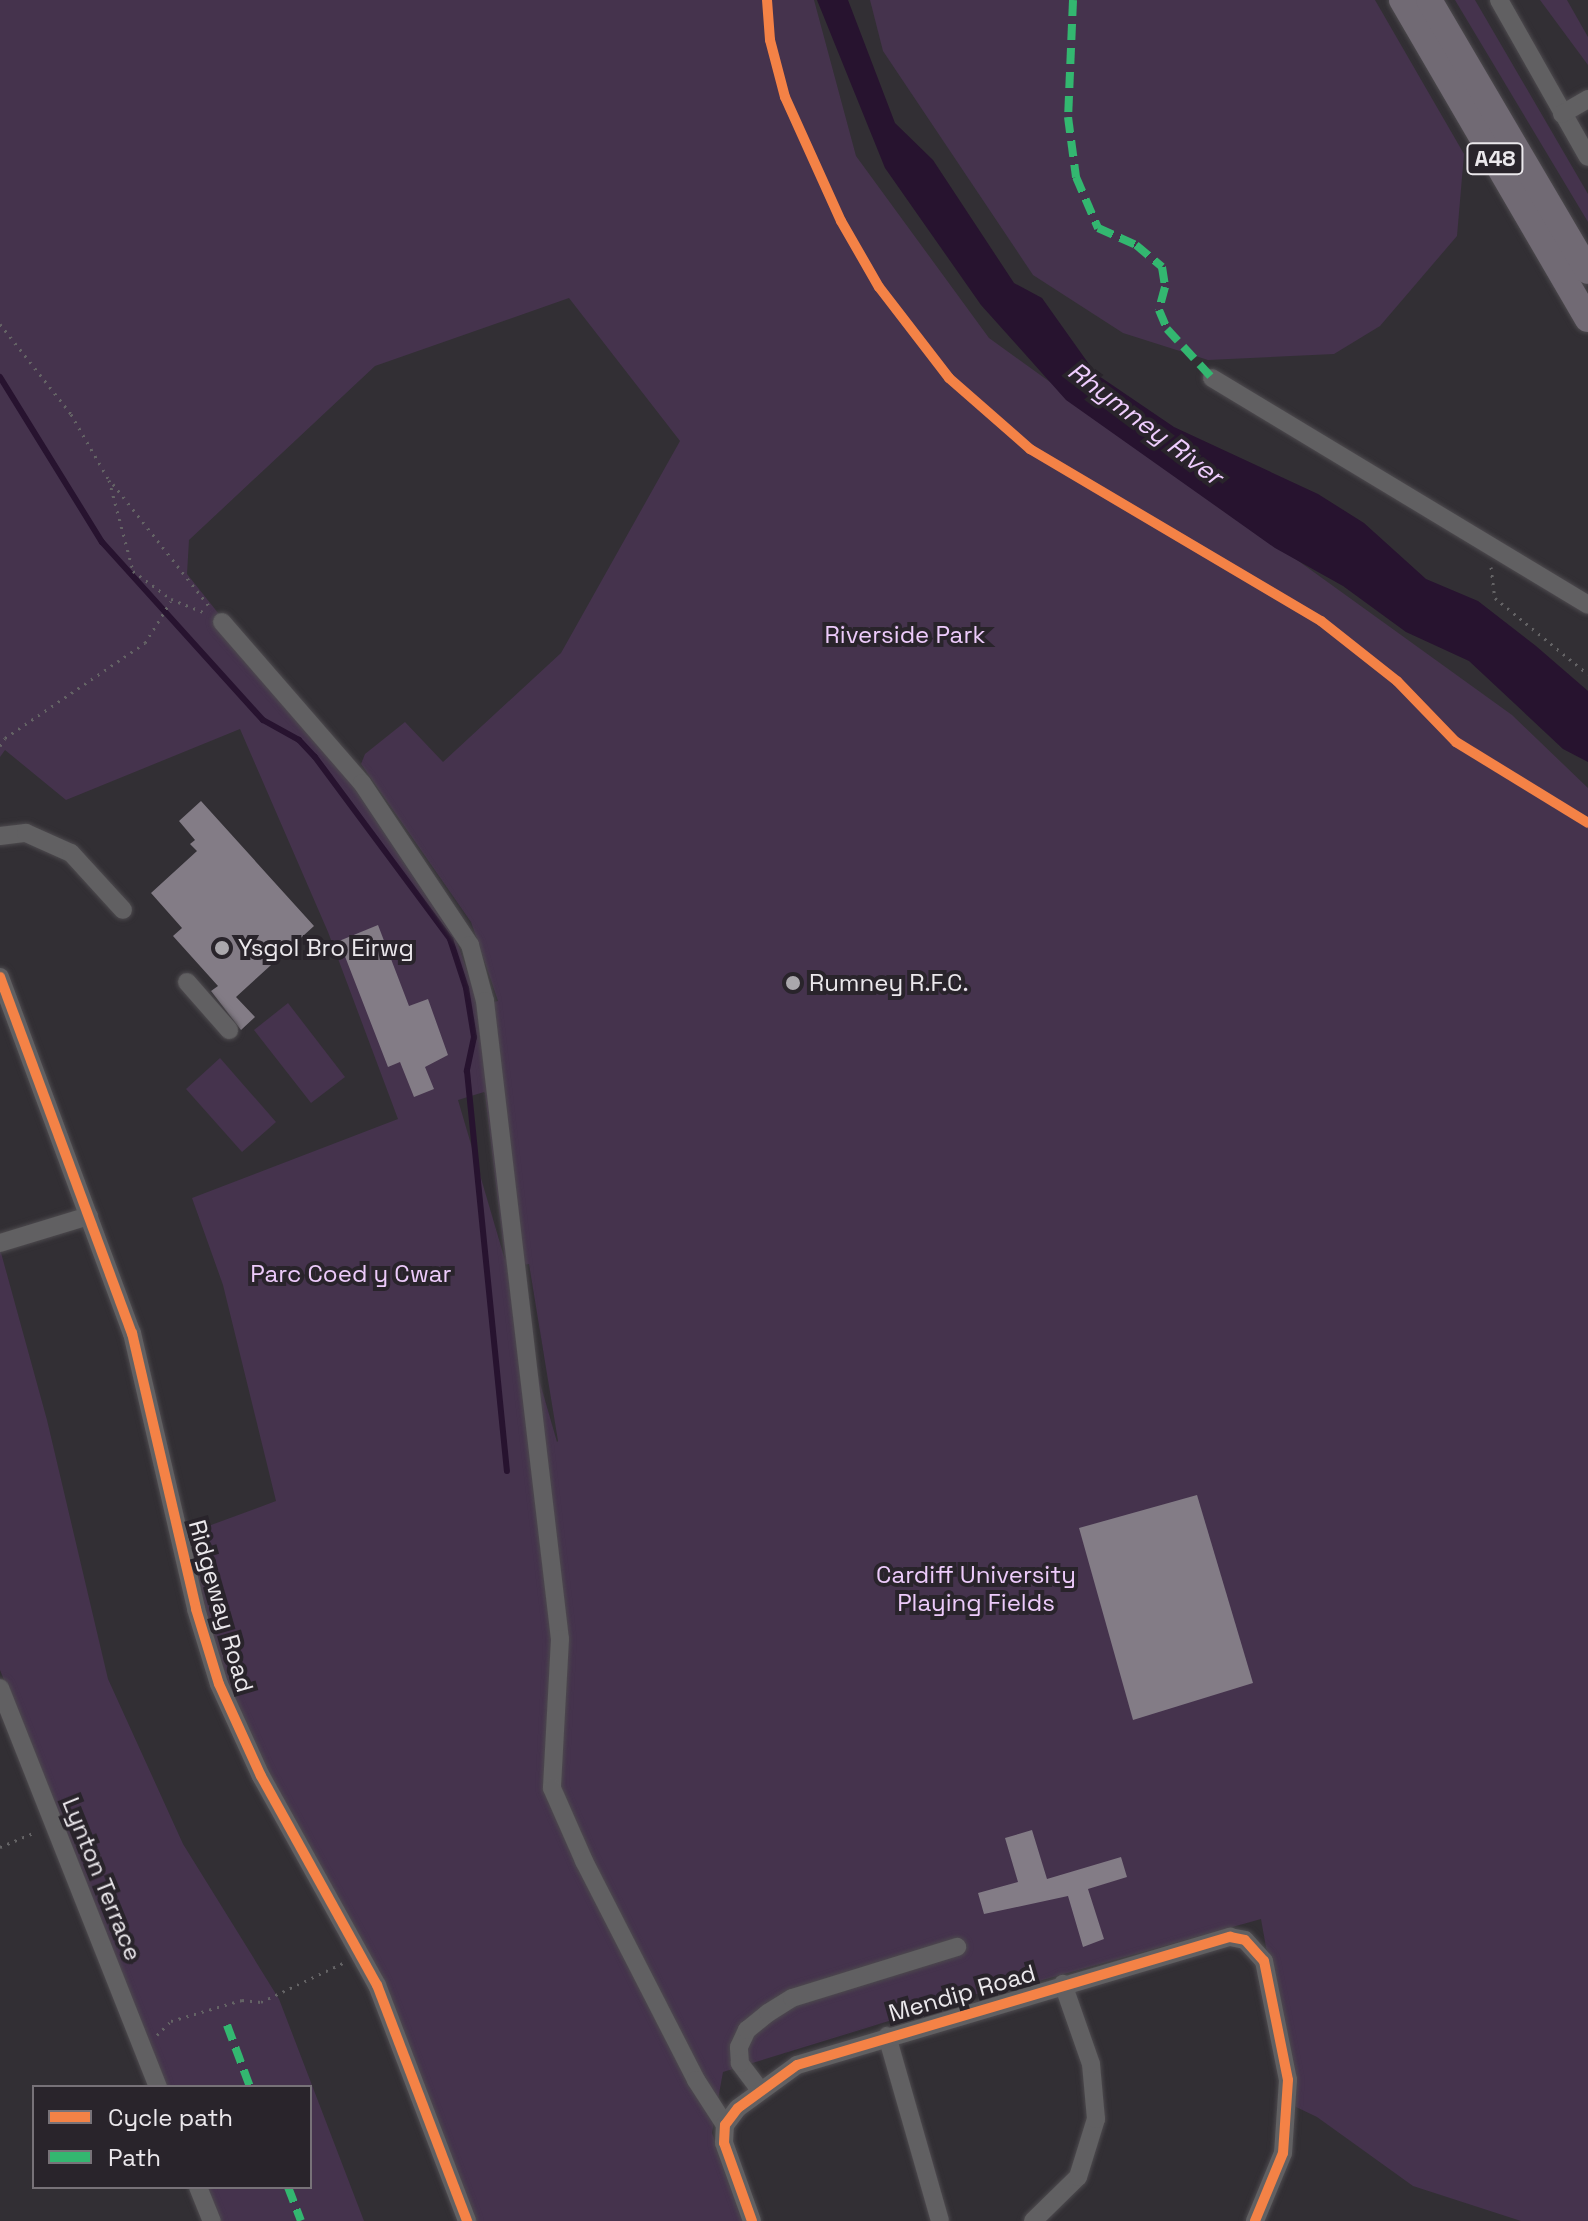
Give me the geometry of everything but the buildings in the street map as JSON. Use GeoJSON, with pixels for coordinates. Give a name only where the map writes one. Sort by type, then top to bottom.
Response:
{"type":"FeatureCollection","features":[{"type":"Feature","properties":{"kind":"highway","name":"A48"},"geometry":{"type":"LineString","coordinates":[[1402,0],[1588,319]]}},
{"type":"Feature","properties":{"kind":"highway","name":"A48"},"geometry":{"type":"LineString","coordinates":[[1429,0],[1588,271]]}},
{"type":"Feature","properties":{"kind":"street"},"geometry":{"type":"LineString","coordinates":[[1499,0],[1588,157]]}},
{"type":"Feature","properties":{"kind":"street"},"geometry":{"type":"LineString","coordinates":[[1562,114],[1588,99]]}},
{"type":"Feature","properties":{"kind":"street"},"geometry":{"type":"LineString","coordinates":[[1212,378],[1588,605]]}},
{"type":"Feature","properties":{"kind":"street"},"geometry":{"type":"LineString","coordinates":[[222,622],[362,783],[470,945],[485,1001],[560,1639],[552,1788],[696,2080],[725,2125],[724,2143],[752,2221]]}},
{"type":"Feature","properties":{"kind":"street"},"geometry":{"type":"LineString","coordinates":[[0,836],[26,833],[71,853],[123,910]]}},
{"type":"Feature","properties":{"kind":"street","name":"Ridgeway Road"},"geometry":{"type":"LineString","coordinates":[[0,977],[7,1018],[89,1216],[140,1360],[176,1528],[219,1684],[261,1776],[361,1954],[393,2025],[467,2221]]}},
{"type":"Feature","properties":{"kind":"street"},"geometry":{"type":"LineString","coordinates":[[187,982],[229,1030]]}},
{"type":"Feature","properties":{"kind":"street"},"geometry":{"type":"LineString","coordinates":[[0,1243],[89,1216]]}},
{"type":"Feature","properties":{"kind":"street","name":"Lynton Terrace"},"geometry":{"type":"LineString","coordinates":[[0,1688],[157,2085]]}},
{"type":"Feature","properties":{"kind":"street","name":"Mendip Road"},"geometry":{"type":"LineString","coordinates":[[725,2125],[760,2090],[809,2059],[1230,1937],[1245,1940],[1264,1961],[1288,2080],[1283,2153],[1255,2221]]}},
{"type":"Feature","properties":{"kind":"street"},"geometry":{"type":"LineString","coordinates":[[760,2090],[740,2063],[739,2047],[747,2030],[768,2013],[792,1998],[957,1947]]}},
{"type":"Feature","properties":{"kind":"street"},"geometry":{"type":"LineString","coordinates":[[1033,2221],[1078,2177],[1096,2119],[1091,2064],[1063,1984]]}},
{"type":"Feature","properties":{"kind":"street"},"geometry":{"type":"LineString","coordinates":[[887,2036],[940,2221]]}},
{"type":"Feature","properties":{"kind":"street"},"geometry":{"type":"LineString","coordinates":[[199,2189],[212,2221]]}},
{"type":"Feature","properties":{"kind":"path"},"geometry":{"type":"LineString","coordinates":[[0,324],[71,414],[109,480],[222,622]]}},
{"type":"Feature","properties":{"kind":"path"},"geometry":{"type":"LineString","coordinates":[[109,480],[133,571],[171,599],[222,622]]}},
{"type":"Feature","properties":{"kind":"path"},"geometry":{"type":"LineString","coordinates":[[1489,548],[1495,598],[1588,674]]}},
{"type":"Feature","properties":{"kind":"path"},"geometry":{"type":"LineString","coordinates":[[0,746],[5,738],[145,643],[171,599]]}},
{"type":"Feature","properties":{"kind":"path"},"geometry":{"type":"LineString","coordinates":[[0,1847],[55,1825]]}},
{"type":"Feature","properties":{"kind":"path"},"geometry":{"type":"LineString","coordinates":[[143,2048],[171,2021],[242,2000],[261,2002],[361,1954]]}},
{"type":"Feature","properties":{"kind":"green space"},"geometry":{"type":"Polygon","coordinates":[[[0,0],[814,0],[856,156],[989,338],[1512,715],[1588,788],[1588,2221],[1521,2221],[1413,2186],[1317,2117],[1294,2106],[1261,1919],[993,1994],[980,1993],[723,2072],[712,2133],[745,2221],[475,2221],[384,1982],[268,1774],[227,1682],[184,1535],[276,1501],[223,1285],[192,1198],[398,1119],[328,932],[240,729],[66,800],[5,750],[0,757],[0,0]],[[569,298],[375,366],[189,540],[187,574],[356,786],[451,924],[479,1006],[498,1001],[471,922],[361,764],[365,754],[405,722],[443,762],[561,653],[680,441],[569,298]],[[485,1093],[458,1100],[505,1260],[485,1093]],[[529,1264],[507,1268],[557,1442],[529,1264]]]}},
{"type":"Feature","properties":{"kind":"green space"},"geometry":{"type":"Polygon","coordinates":[[[870,0],[1375,0],[1464,154],[1457,236],[1380,326],[1334,354],[1208,360],[1123,333],[1033,275],[883,51],[870,0]]]}},
{"type":"Feature","properties":{"kind":"green space"},"geometry":{"type":"Polygon","coordinates":[[[1455,0],[1475,0],[1588,194],[1588,222],[1455,0]]]}},
{"type":"Feature","properties":{"kind":"green space"},"geometry":{"type":"Polygon","coordinates":[[[1540,0],[1567,0],[1588,37],[1588,65],[1540,0]]]}},
{"type":"Feature","properties":{"kind":"green space"},"geometry":{"type":"Polygon","coordinates":[[[288,1003],[345,1077],[311,1103],[254,1030],[288,1003]]]}},
{"type":"Feature","properties":{"kind":"green space"},"geometry":{"type":"Polygon","coordinates":[[[220,1058],[276,1122],[242,1152],[186,1089],[220,1058]]]}},
{"type":"Feature","properties":{"kind":"green space"},"geometry":{"type":"Polygon","coordinates":[[[0,1249],[47,1420],[108,1679],[183,1844],[279,1999],[312,2085],[165,2085],[0,1670],[0,1249]]]}},
{"type":"Feature","properties":{"kind":"green space"},"geometry":{"type":"Polygon","coordinates":[[[312,2085],[364,2221],[220,2221],[207,2189],[312,2189],[312,2085]]]}},
{"type":"Feature","properties":{"kind":"water","name":"Rhymney River"},"geometry":{"type":"Polygon","coordinates":[[[817,0],[848,0],[895,123],[933,160],[1014,283],[1042,298],[1096,374],[1174,427],[1318,494],[1364,523],[1426,579],[1478,601],[1536,646],[1588,691],[1588,762],[1563,749],[1469,661],[1406,632],[1343,586],[1275,548],[1066,400],[981,305],[885,168],[817,0]]]}},
{"type":"Feature","properties":{"kind":"waterway"},"geometry":{"type":"LineString","coordinates":[[0,377],[102,542],[263,720],[299,740],[315,757],[450,939],[466,988],[474,1037],[467,1071],[507,1471]]}},
{"type":"Feature","properties":{"kind":"marked path"},"geometry":{"type":"LineString","coordinates":[[1073,0],[1068,117],[1076,177],[1098,228],[1136,245],[1162,267],[1165,287],[1159,310],[1167,329],[1212,378]]}},
{"type":"Feature","properties":{"kind":"marked path"},"geometry":{"type":"LineString","coordinates":[[227,2025],[249,2085]]}},
{"type":"Feature","properties":{"kind":"marked path"},"geometry":{"type":"LineString","coordinates":[[289,2189],[301,2221]]}},
{"type":"Feature","properties":{"kind":"cycle path"},"geometry":{"type":"LineString","coordinates":[[767,0],[770,40],[785,97],[841,221],[879,287],[949,378],[1030,449],[1321,621],[1397,681],[1456,742],[1588,823]]}},
{"type":"Feature","properties":{"kind":"cycle path"},"geometry":{"type":"LineString","coordinates":[[0,977],[132,1333],[196,1609],[219,1684],[261,1776],[377,1985],[467,2221]]}},
{"type":"Feature","properties":{"kind":"cycle path"},"geometry":{"type":"LineString","coordinates":[[752,2221],[724,2143],[725,2125],[738,2108],[797,2065],[1230,1937],[1245,1940],[1264,1961],[1288,2080],[1283,2153],[1255,2221]]}},
{"type":"Feature","properties":{"kind":"place","name":"Ysgol Bro Eirwg"},"geometry":{"type":"Point","coordinates":[222,948]}},
{"type":"Feature","properties":{"kind":"place","name":"Rumney R.F.C."},"geometry":{"type":"Point","coordinates":[793,983]}},
{"type":"Feature","properties":{"kind":"park label","name":"Riverside Park"},"geometry":{"type":"Point","coordinates":[905,635]}},
{"type":"Feature","properties":{"kind":"park label","name":"Parc Coed y Cwar"},"geometry":{"type":"Point","coordinates":[351,1274]}},
{"type":"Feature","properties":{"kind":"park label","name":"Cardiff University Playing Fields"},"geometry":{"type":"Point","coordinates":[976,1589]}}]}
